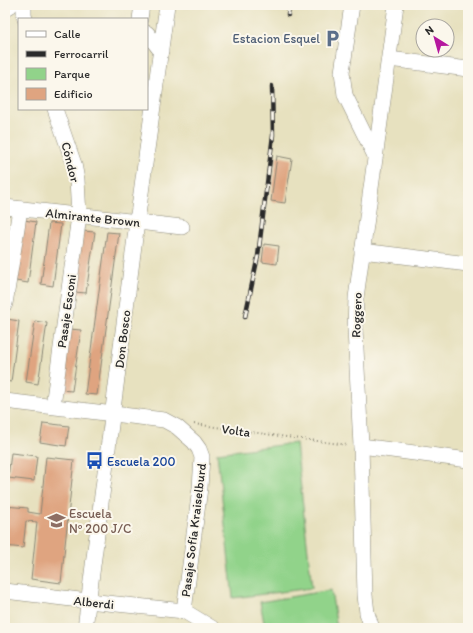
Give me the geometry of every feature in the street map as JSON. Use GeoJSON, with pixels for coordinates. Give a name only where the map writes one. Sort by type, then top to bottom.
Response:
{"type":"FeatureCollection","features":[{"type":"Feature","properties":{"kind":"street"},"geometry":{"type":"LineString","coordinates":[[5,9],[11,5]]}},
{"type":"Feature","properties":{"kind":"street"},"geometry":{"type":"LineString","coordinates":[[24,5],[25,18]]}},
{"type":"Feature","properties":{"kind":"street"},"geometry":{"type":"LineString","coordinates":[[140,18],[142,5]]}},
{"type":"Feature","properties":{"kind":"street","name":"Don Bosco"},"geometry":{"type":"LineString","coordinates":[[85,628],[137,222],[167,5]]}},
{"type":"Feature","properties":{"kind":"street"},"geometry":{"type":"LineString","coordinates":[[352,5],[342,72],[345,95],[375,156]]}},
{"type":"Feature","properties":{"kind":"street","name":"Roggero"},"geometry":{"type":"LineString","coordinates":[[372,627],[367,613],[365,595],[361,446],[355,328],[356,298],[396,5]]}},
{"type":"Feature","properties":{"kind":"street"},"geometry":{"type":"LineString","coordinates":[[148,34],[160,51]]}},
{"type":"Feature","properties":{"kind":"street"},"geometry":{"type":"LineString","coordinates":[[389,58],[468,69]]}},
{"type":"Feature","properties":{"kind":"street","name":"Cóndor"},"geometry":{"type":"LineString","coordinates":[[55,110],[74,164],[77,180],[79,216]]}},
{"type":"Feature","properties":{"kind":"street","name":"Almirante Brown"},"geometry":{"type":"LineString","coordinates":[[5,207],[182,227]]}},
{"type":"Feature","properties":{"kind":"street"},"geometry":{"type":"LineString","coordinates":[[5,304],[20,209]]}},
{"type":"Feature","properties":{"kind":"street","name":"Pasaje Esconi"},"geometry":{"type":"LineString","coordinates":[[53,406],[79,216]]}},
{"type":"Feature","properties":{"kind":"street"},"geometry":{"type":"LineString","coordinates":[[362,251],[468,264]]}},
{"type":"Feature","properties":{"kind":"street"},"geometry":{"type":"LineString","coordinates":[[5,401],[112,414]]}},
{"type":"Feature","properties":{"kind":"street","name":"Pasaje Sofía Kraiselburd"},"geometry":{"type":"LineString","coordinates":[[112,414],[164,420],[177,427],[194,442],[202,457],[200,488],[184,611]]}},
{"type":"Feature","properties":{"kind":"street"},"geometry":{"type":"LineString","coordinates":[[361,446],[468,460]]}},
{"type":"Feature","properties":{"kind":"street","name":"Alberdi"},"geometry":{"type":"LineString","coordinates":[[5,591],[88,602],[184,611]]}},
{"type":"Feature","properties":{"kind":"street"},"geometry":{"type":"LineString","coordinates":[[184,611],[212,628]]}},
{"type":"Feature","properties":{"kind":"path","name":"Volta"},"geometry":{"type":"LineString","coordinates":[[194,425],[361,446]]}},
{"type":"Feature","properties":{"kind":"green space"},"geometry":{"type":"Polygon","coordinates":[[[296,443],[312,588],[233,598],[217,453],[296,443]]]}},
{"type":"Feature","properties":{"kind":"green space"},"geometry":{"type":"Polygon","coordinates":[[[331,590],[337,628],[265,628],[260,602],[331,590]]]}},
{"type":"Feature","properties":{"kind":"building"},"geometry":{"type":"Polygon","coordinates":[[[277,156],[292,159],[285,203],[271,201],[277,156]]]}},
{"type":"Feature","properties":{"kind":"building"},"geometry":{"type":"Polygon","coordinates":[[[24,220],[36,222],[28,283],[16,281],[24,220]]]}},
{"type":"Feature","properties":{"kind":"building"},"geometry":{"type":"Polygon","coordinates":[[[49,223],[61,224],[53,286],[41,284],[49,223]]]}},
{"type":"Feature","properties":{"kind":"building"},"geometry":{"type":"Polygon","coordinates":[[[83,231],[95,232],[86,293],[74,292],[83,231]]]}},
{"type":"Feature","properties":{"kind":"building"},"geometry":{"type":"Polygon","coordinates":[[[107,232],[119,233],[97,395],[85,394],[107,232]]]}},
{"type":"Feature","properties":{"kind":"building"},"geometry":{"type":"Polygon","coordinates":[[[264,244],[279,246],[277,264],[262,262],[264,244]]]}},
{"type":"Feature","properties":{"kind":"building"},"geometry":{"type":"Polygon","coordinates":[[[7,319],[19,321],[11,382],[5,381],[5,336],[7,319]]]}},
{"type":"Feature","properties":{"kind":"building"},"geometry":{"type":"Polygon","coordinates":[[[35,321],[47,323],[38,384],[26,382],[35,321]]]}},
{"type":"Feature","properties":{"kind":"building"},"geometry":{"type":"Polygon","coordinates":[[[69,329],[81,330],[72,391],[60,390],[69,329]]]}},
{"type":"Feature","properties":{"kind":"building"},"geometry":{"type":"Polygon","coordinates":[[[43,423],[69,426],[66,446],[40,442],[43,423]]]}},
{"type":"Feature","properties":{"kind":"building"},"geometry":{"type":"Polygon","coordinates":[[[11,453],[37,456],[34,481],[8,478],[11,453]]]}},
{"type":"Feature","properties":{"kind":"building"},"geometry":{"type":"Polygon","coordinates":[[[46,457],[74,460],[61,583],[31,579],[37,522],[26,521],[23,548],[5,546],[5,506],[28,508],[28,512],[40,514],[46,457]]]}},
{"type":"Feature","properties":{"kind":"railway"},"geometry":{"type":"LineString","coordinates":[[288,15],[289,5]]}},
{"type":"Feature","properties":{"kind":"railway"},"geometry":{"type":"LineString","coordinates":[[245,317],[258,256],[273,135],[272,86]]}},
{"type":"Feature","properties":{"kind":"place","name":"Estacion Esquel"},"geometry":{"type":"Point","coordinates":[333,38]}},
{"type":"Feature","properties":{"kind":"place","name":"Escuela 200"},"geometry":{"type":"Point","coordinates":[94,461]}},
{"type":"Feature","properties":{"kind":"place","name":"Escuela Nº 200 J/C"},"geometry":{"type":"Point","coordinates":[56,520]}}]}
